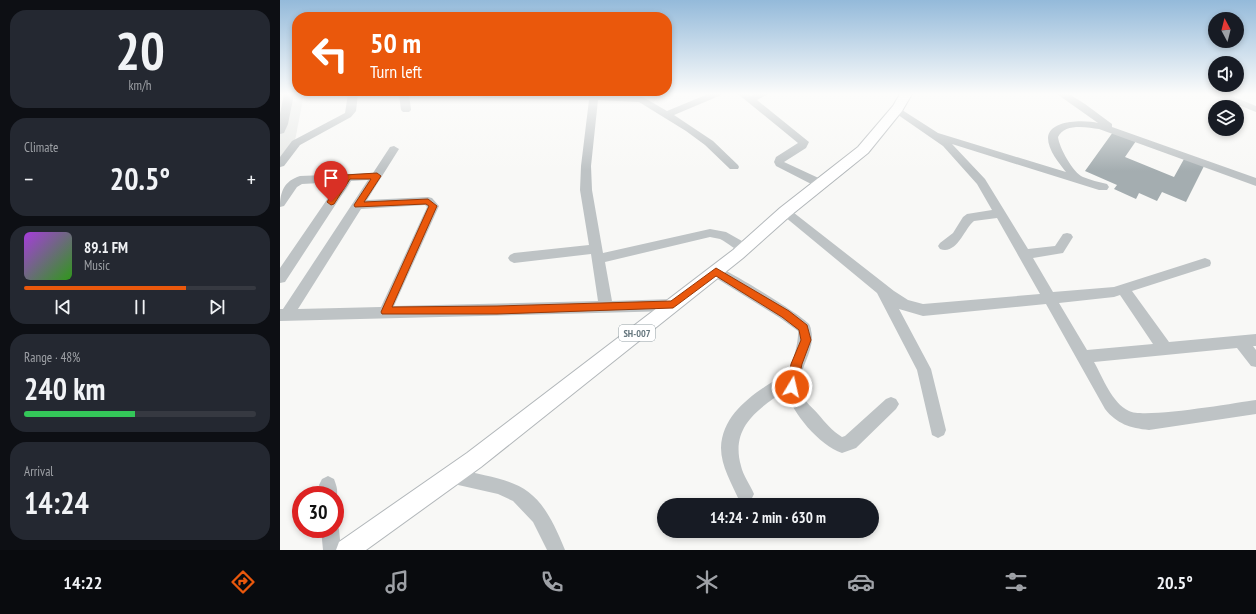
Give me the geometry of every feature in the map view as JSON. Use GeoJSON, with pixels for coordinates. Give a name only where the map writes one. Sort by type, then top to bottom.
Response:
{"type":"FeatureCollection","features":[{"type":"Feature","properties":{"kind":"main road","name":"SH-007"},"geometry":{"type":"LineString","coordinates":[[347,550],[451,476],[716,272],[785,212],[863,150],[888,120]]}},
{"type":"Feature","properties":{"kind":"street"},"geometry":{"type":"LineString","coordinates":[[280,131],[283,120]]}},
{"type":"Feature","properties":{"kind":"street"},"geometry":{"type":"LineString","coordinates":[[280,164],[296,143],[341,120]]}},
{"type":"Feature","properties":{"kind":"street"},"geometry":{"type":"LineString","coordinates":[[591,120],[585,181],[606,307]]}},
{"type":"Feature","properties":{"kind":"street"},"geometry":{"type":"LineString","coordinates":[[675,120],[709,143],[734,167]]}},
{"type":"Feature","properties":{"kind":"street"},"geometry":{"type":"LineString","coordinates":[[775,120],[804,142],[802,146],[780,159],[778,162],[821,184]]}},
{"type":"Feature","properties":{"kind":"street"},"geometry":{"type":"LineString","coordinates":[[911,120],[947,144],[982,182],[1116,412],[1124,418],[1133,421],[1149,422],[1256,407]]}},
{"type":"Feature","properties":{"kind":"street"},"geometry":{"type":"LineString","coordinates":[[1099,120],[1112,130]]}},
{"type":"Feature","properties":{"kind":"street"},"geometry":{"type":"LineString","coordinates":[[1077,179],[1059,152],[1053,138],[1054,134],[1058,130],[1076,123],[1093,124],[1112,130],[1256,182]]}},
{"type":"Feature","properties":{"kind":"street"},"geometry":{"type":"LineString","coordinates":[[935,135],[963,142],[1103,187]]}},
{"type":"Feature","properties":{"kind":"street"},"geometry":{"type":"LineString","coordinates":[[283,315],[358,205],[394,149]]}},
{"type":"Feature","properties":{"kind":"street"},"geometry":{"type":"LineString","coordinates":[[280,203],[294,184],[300,180],[377,176]]}},
{"type":"Feature","properties":{"kind":"street"},"geometry":{"type":"LineString","coordinates":[[280,278],[348,177]]}},
{"type":"Feature","properties":{"kind":"street"},"geometry":{"type":"LineString","coordinates":[[358,205],[424,201],[431,203],[433,206],[386,312]]}},
{"type":"Feature","properties":{"kind":"street"},"geometry":{"type":"LineString","coordinates":[[785,212],[882,290],[904,305],[923,310],[1114,292],[1205,263]]}},
{"type":"Feature","properties":{"kind":"street"},"geometry":{"type":"LineString","coordinates":[[944,246],[957,236],[967,220],[971,217],[1001,213]]}},
{"type":"Feature","properties":{"kind":"street"},"geometry":{"type":"LineString","coordinates":[[514,258],[596,254],[710,233],[722,235],[745,248]]}},
{"type":"Feature","properties":{"kind":"street"},"geometry":{"type":"LineString","coordinates":[[1025,254],[1058,250],[1067,237]]}},
{"type":"Feature","properties":{"kind":"street"},"geometry":{"type":"LineString","coordinates":[[716,272],[785,314],[804,328],[806,340],[796,364],[792,387],[798,402],[820,428],[838,444],[846,444],[850,442],[891,404]]}},
{"type":"Feature","properties":{"kind":"street"},"geometry":{"type":"LineString","coordinates":[[882,290],[924,369],[928,379],[938,430]]}},
{"type":"Feature","properties":{"kind":"street"},"geometry":{"type":"LineString","coordinates":[[1123,290],[1165,349]]}},
{"type":"Feature","properties":{"kind":"street"},"geometry":{"type":"LineString","coordinates":[[283,315],[673,304]]}},
{"type":"Feature","properties":{"kind":"street"},"geometry":{"type":"LineString","coordinates":[[1084,357],[1256,340]]}},
{"type":"Feature","properties":{"kind":"street"},"geometry":{"type":"LineString","coordinates":[[1241,342],[1256,361]]}},
{"type":"Feature","properties":{"kind":"street"},"geometry":{"type":"LineString","coordinates":[[745,494],[732,466],[729,445],[731,433],[751,406],[794,376]]}},
{"type":"Feature","properties":{"kind":"street"},"geometry":{"type":"LineString","coordinates":[[451,476],[509,489],[524,497],[533,506],[551,535],[556,550]]}},
{"type":"Feature","properties":{"kind":"street"},"geometry":{"type":"LineString","coordinates":[[331,538],[332,550]]}},
{"type":"Feature","properties":{"kind":"shaded area"},"geometry":{"type":"Polygon","coordinates":[[[280,120],[299,120],[293,151],[280,168],[280,120]]]}},
{"type":"Feature","properties":{"kind":"building"},"geometry":{"type":"Polygon","coordinates":[[[1113,132],[1136,141],[1125,157],[1174,177],[1184,159],[1204,166],[1186,202],[1162,192],[1157,201],[1139,193],[1136,199],[1114,189],[1117,185],[1085,171],[1113,132]]]}},
{"type":"Feature","properties":{"kind":"route"},"geometry":{"type":"LineString","coordinates":[[331,202],[348,177],[377,176],[358,205],[428,201],[433,206],[386,312],[673,304],[716,272],[785,314],[804,328],[806,334],[805,346],[796,364],[792,387]]}}]}
